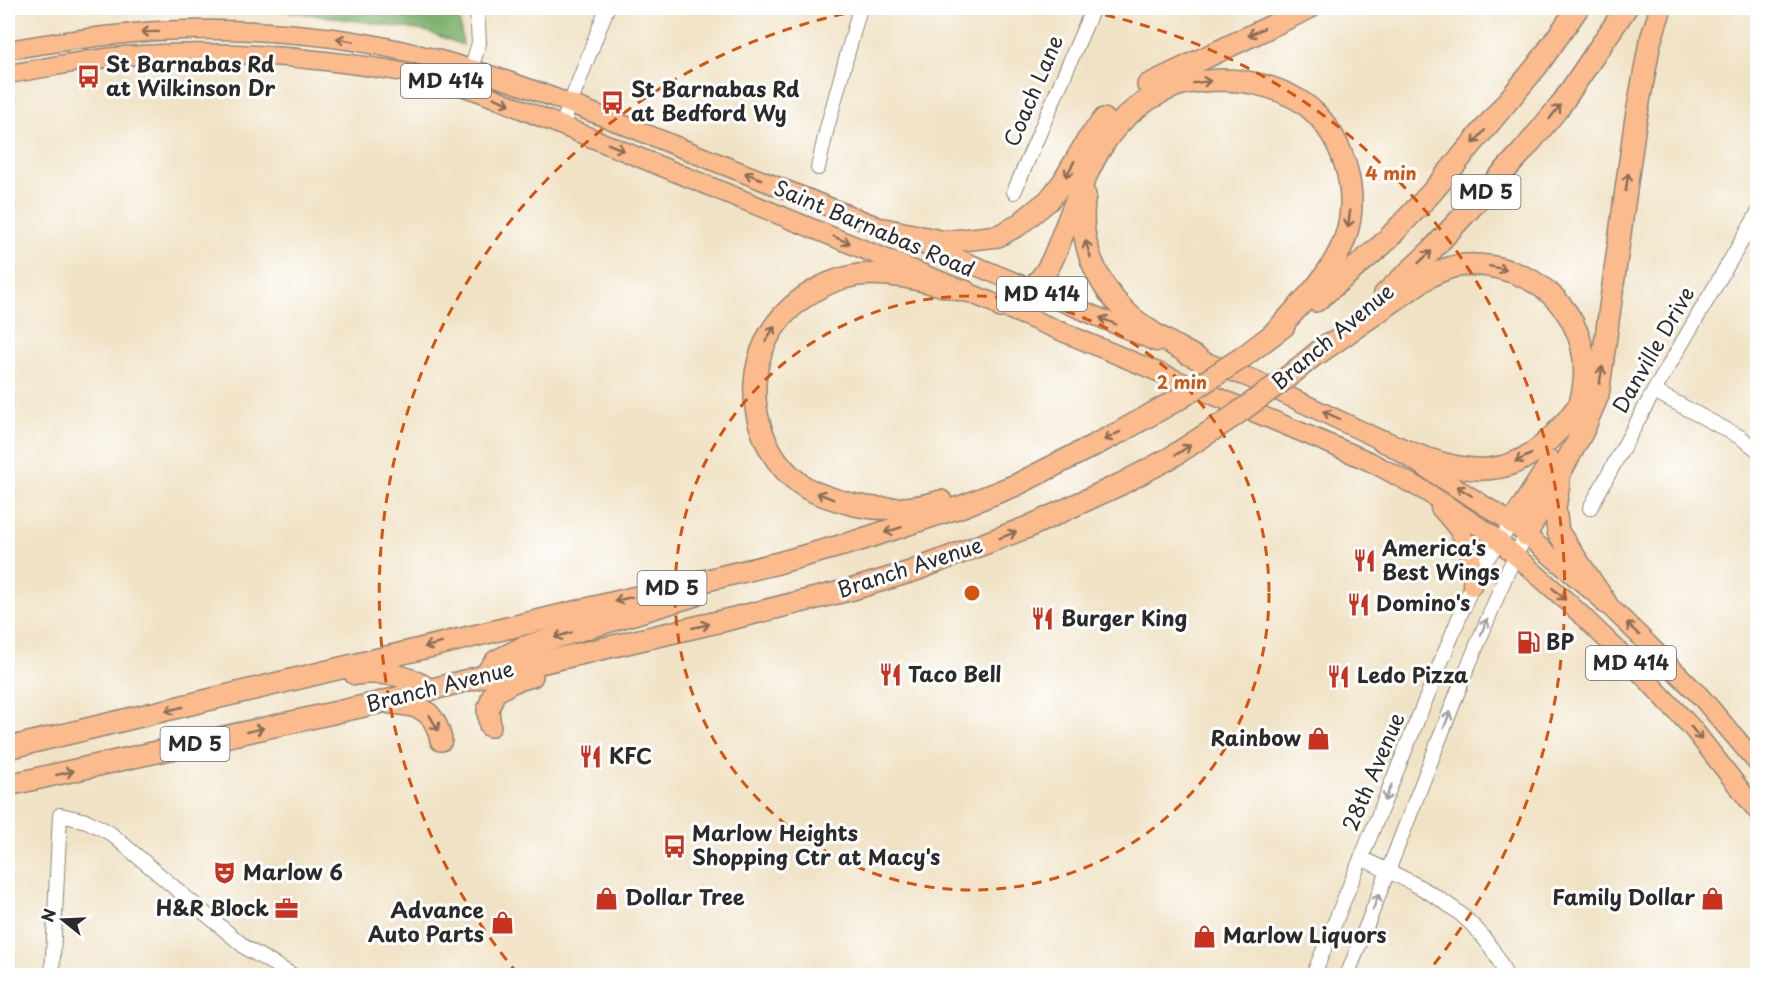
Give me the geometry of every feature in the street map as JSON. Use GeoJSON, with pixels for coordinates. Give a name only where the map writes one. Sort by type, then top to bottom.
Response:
{"type":"FeatureCollection","features":[{"type":"Feature","properties":{"kind":"highway"},"geometry":{"type":"LineString","coordinates":[[884,229],[945,242],[998,236],[1017,226],[1049,200],[1063,182],[1099,124],[1126,99],[1147,85],[1193,62],[1310,8]]}},
{"type":"Feature","properties":{"kind":"highway","name":"Branch Avenue"},"geometry":{"type":"LineString","coordinates":[[8,748],[778,563],[854,542],[963,506],[1016,485],[1120,432],[1182,397],[1243,357],[1309,307],[1383,244],[1432,192],[1516,93],[1578,8]]}},
{"type":"Feature","properties":{"kind":"highway","name":"Branch Avenue"},"geometry":{"type":"LineString","coordinates":[[8,785],[382,702],[853,589],[958,555],[1028,527],[1121,484],[1170,458],[1289,376],[1319,353],[1430,252],[1523,151],[1560,106],[1626,8]]}},
{"type":"Feature","properties":{"kind":"highway"},"geometry":{"type":"LineString","coordinates":[[1519,529],[1561,471],[1583,431],[1598,395],[1635,124],[1650,42],[1661,8]]}},
{"type":"Feature","properties":{"kind":"highway"},"geometry":{"type":"LineString","coordinates":[[1001,307],[1030,289],[1045,274],[1103,141],[1122,120],[1147,100],[1173,87],[1202,81],[1234,80],[1293,96],[1316,113],[1335,140],[1347,165],[1352,200],[1348,228],[1338,254],[1324,275],[1272,335]]}},
{"type":"Feature","properties":{"kind":"highway"},"geometry":{"type":"LineString","coordinates":[[1093,163],[1082,212],[1085,243],[1096,273],[1127,313],[1200,360]]}},
{"type":"Feature","properties":{"kind":"highway"},"geometry":{"type":"LineString","coordinates":[[1319,353],[1428,278],[1450,267],[1477,265],[1501,268],[1527,277],[1551,292],[1570,317],[1582,343],[1585,367],[1580,404],[1519,529]]}},
{"type":"Feature","properties":{"kind":"highway"},"geometry":{"type":"LineString","coordinates":[[965,291],[891,274],[857,276],[815,289],[791,307],[776,324],[765,342],[754,385],[756,410],[768,447],[794,479],[809,489],[846,503],[884,508],[910,508],[936,503],[1036,465],[1063,460]]}},
{"type":"Feature","properties":{"kind":"highway"},"geometry":{"type":"LineString","coordinates":[[1383,441],[1415,455],[1452,466],[1472,470],[1490,470],[1530,456],[1562,428],[1580,404]]}},
{"type":"Feature","properties":{"kind":"highway"},"geometry":{"type":"LineString","coordinates":[[1561,471],[1555,508],[1558,532],[1606,603]]}},
{"type":"Feature","properties":{"kind":"highway"},"geometry":{"type":"LineString","coordinates":[[484,676],[496,661],[524,647],[688,598],[778,563]]}},
{"type":"Feature","properties":{"kind":"highway"},"geometry":{"type":"LineString","coordinates":[[490,726],[488,710],[494,693],[512,682],[644,639]]}},
{"type":"Feature","properties":{"kind":"highway"},"geometry":{"type":"LineString","coordinates":[[272,685],[379,672],[402,675],[429,689]]}},
{"type":"Feature","properties":{"kind":"highway"},"geometry":{"type":"LineString","coordinates":[[382,702],[411,705],[425,710],[433,718],[441,740]]}},
{"type":"Feature","properties":{"kind":"main road","name":"Saint Barnabas Road"},"geometry":{"type":"LineString","coordinates":[[8,50],[137,32],[208,31],[292,34],[371,45],[438,59],[570,103],[884,229],[1200,360],[1252,379],[1383,441],[1519,529],[1606,603],[1701,697],[1758,764]]}},
{"type":"Feature","properties":{"kind":"main road","name":"Saint Barnabas Road"},"geometry":{"type":"LineString","coordinates":[[8,74],[124,56],[214,53],[277,55],[388,68],[429,76],[482,93],[562,125],[1371,462],[1425,491],[1499,541],[1515,555],[1634,666],[1693,729],[1758,812]]}},
{"type":"Feature","properties":{"kind":"main road"},"geometry":{"type":"LineString","coordinates":[[1425,491],[1462,533],[1471,554],[1474,570],[1472,586]]}},
{"type":"Feature","properties":{"kind":"street"},"geometry":{"type":"LineString","coordinates":[[471,69],[479,43],[477,8]]}},
{"type":"Feature","properties":{"kind":"street"},"geometry":{"type":"LineString","coordinates":[[562,125],[607,8]]}},
{"type":"Feature","properties":{"kind":"street"},"geometry":{"type":"LineString","coordinates":[[818,168],[860,8]]}},
{"type":"Feature","properties":{"kind":"street","name":"Coach Lane"},"geometry":{"type":"LineString","coordinates":[[1014,192],[1093,8]]}},
{"type":"Feature","properties":{"kind":"street","name":"Danville Drive"},"geometry":{"type":"LineString","coordinates":[[1590,508],[1654,391],[1757,216]]}},
{"type":"Feature","properties":{"kind":"street"},"geometry":{"type":"LineString","coordinates":[[1654,391],[1740,437],[1758,450]]}},
{"type":"Feature","properties":{"kind":"street"},"geometry":{"type":"LineString","coordinates":[[1347,975],[1462,681],[1515,555],[1519,529]]}},
{"type":"Feature","properties":{"kind":"street","name":"28th Avenue"},"geometry":{"type":"LineString","coordinates":[[1312,975],[1472,586],[1484,562],[1499,541],[1519,529]]}},
{"type":"Feature","properties":{"kind":"street"},"geometry":{"type":"LineString","coordinates":[[52,975],[60,815],[87,821],[110,833],[246,948],[287,974]]}},
{"type":"Feature","properties":{"kind":"street"},"geometry":{"type":"LineString","coordinates":[[1361,858],[1412,882],[1462,912],[1488,944],[1506,975]]}},
{"type":"Feature","properties":{"kind":"green space"},"geometry":{"type":"Polygon","coordinates":[[[237,8],[458,8],[463,45],[426,31],[297,12],[237,8]]]}},
{"type":"Feature","properties":{"kind":"place","name":"St Barnabas Rd at Wilkinson Dr"},"geometry":{"type":"Point","coordinates":[88,77]}},
{"type":"Feature","properties":{"kind":"place","name":"St Barnabas Rd at Bedford Wy"},"geometry":{"type":"Point","coordinates":[613,102]}},
{"type":"Feature","properties":{"kind":"place","name":"America's Best Wings"},"geometry":{"type":"Point","coordinates":[1364,561]}},
{"type":"Feature","properties":{"kind":"place","name":"Domino's"},"geometry":{"type":"Point","coordinates":[1358,604]}},
{"type":"Feature","properties":{"kind":"place","name":"Burger King"},"geometry":{"type":"Point","coordinates":[1043,619]}},
{"type":"Feature","properties":{"kind":"place","name":"BP"},"geometry":{"type":"Point","coordinates":[1528,643]}},
{"type":"Feature","properties":{"kind":"place","name":"Taco Bell"},"geometry":{"type":"Point","coordinates":[890,675]}},
{"type":"Feature","properties":{"kind":"place","name":"Ledo Pizza"},"geometry":{"type":"Point","coordinates":[1339,676]}},
{"type":"Feature","properties":{"kind":"place","name":"Rainbow"},"geometry":{"type":"Point","coordinates":[1319,739]}},
{"type":"Feature","properties":{"kind":"place","name":"KFC"},"geometry":{"type":"Point","coordinates":[591,757]}},
{"type":"Feature","properties":{"kind":"place","name":"Marlow Heights Shopping Ctr at Macy's"},"geometry":{"type":"Point","coordinates":[674,846]}},
{"type":"Feature","properties":{"kind":"place","name":"Marlow 6"},"geometry":{"type":"Point","coordinates":[225,873]}},
{"type":"Feature","properties":{"kind":"place","name":"Dollar Tree"},"geometry":{"type":"Point","coordinates":[607,898]}},
{"type":"Feature","properties":{"kind":"place","name":"Family Dollar"},"geometry":{"type":"Point","coordinates":[1713,898]}},
{"type":"Feature","properties":{"kind":"place","name":"H&R Block"},"geometry":{"type":"Point","coordinates":[287,909]}},
{"type":"Feature","properties":{"kind":"place","name":"Advance Auto Parts"},"geometry":{"type":"Point","coordinates":[502,923]}},
{"type":"Feature","properties":{"kind":"place","name":"Marlow Liquors"},"geometry":{"type":"Point","coordinates":[1205,936]}}]}
